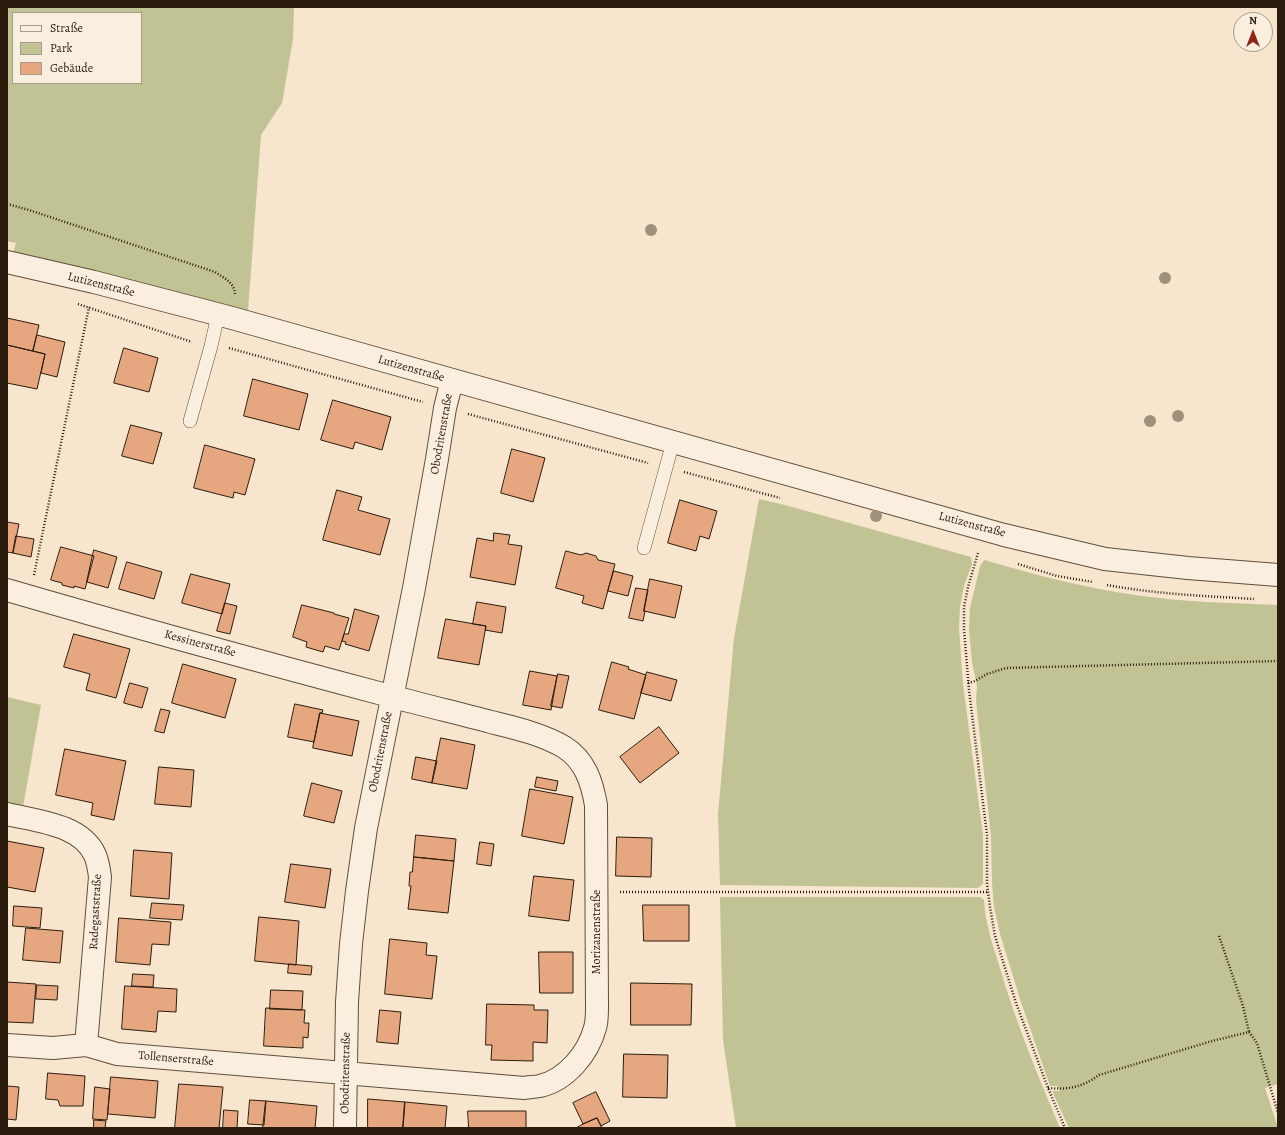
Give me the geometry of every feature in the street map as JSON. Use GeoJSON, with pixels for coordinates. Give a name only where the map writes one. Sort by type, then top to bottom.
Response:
{"type":"FeatureCollection","features":[{"type":"Feature","properties":{"kind":"street","name":"Lutizenstraße"},"geometry":{"type":"LineString","coordinates":[[7,262],[94,282],[225,316],[1004,534],[1106,559],[1188,568],[1278,575]]}},
{"type":"Feature","properties":{"kind":"street","name":"Obodritenstraße"},"geometry":{"type":"LineString","coordinates":[[345,1128],[347,1002],[351,944],[366,828],[414,588],[445,408],[452,380]]}},
{"type":"Feature","properties":{"kind":"street","name":"Kessinerstraße"},"geometry":{"type":"LineString","coordinates":[[7,590],[392,696]]}},
{"type":"Feature","properties":{"kind":"street","name":"Morizanenstraße"},"geometry":{"type":"LineString","coordinates":[[345,1073],[524,1088],[540,1086],[556,1079],[569,1070],[582,1056],[591,1041],[595,1027],[597,1007],[596,805],[594,789],[588,772],[579,760],[566,748],[549,739],[514,728],[392,696]]}},
{"type":"Feature","properties":{"kind":"street","name":"Radegaststraße"},"geometry":{"type":"LineString","coordinates":[[7,814],[66,829],[78,835],[94,854],[98,864],[100,877],[86,1045]]}},
{"type":"Feature","properties":{"kind":"street","name":"Tollenserstraße"},"geometry":{"type":"LineString","coordinates":[[7,1045],[53,1048],[86,1045],[117,1054],[345,1073]]}},
{"type":"Feature","properties":{"kind":"lane"},"geometry":{"type":"LineString","coordinates":[[190,421],[211,346],[225,316]]}},
{"type":"Feature","properties":{"kind":"lane"},"geometry":{"type":"LineString","coordinates":[[644,548],[673,442]]}},
{"type":"Feature","properties":{"kind":"path"},"geometry":{"type":"LineString","coordinates":[[7,204],[215,272],[230,281],[235,290],[236,301],[225,316]]}},
{"type":"Feature","properties":{"kind":"path"},"geometry":{"type":"LineString","coordinates":[[29,596],[94,282]]}},
{"type":"Feature","properties":{"kind":"path"},"geometry":{"type":"LineString","coordinates":[[978,553],[964,607],[964,629],[968,683],[987,835],[987,892],[995,936],[1016,1003],[1048,1088],[1065,1128]]}},
{"type":"Feature","properties":{"kind":"path"},"geometry":{"type":"LineString","coordinates":[[968,683],[975,682],[987,674],[1006,668],[1278,661]]}},
{"type":"Feature","properties":{"kind":"path"},"geometry":{"type":"LineString","coordinates":[[597,892],[987,892]]}},
{"type":"Feature","properties":{"kind":"path"},"geometry":{"type":"LineString","coordinates":[[1219,936],[1243,1006],[1250,1032],[1257,1043],[1278,1113]]}},
{"type":"Feature","properties":{"kind":"path"},"geometry":{"type":"LineString","coordinates":[[1048,1088],[1061,1089],[1088,1083],[1099,1074],[1212,1041],[1250,1032]]}},
{"type":"Feature","properties":{"kind":"green space"},"geometry":{"type":"Polygon","coordinates":[[[7,7],[294,7],[293,39],[282,103],[261,135],[248,311],[13,253],[16,243],[7,241],[7,7]]]}},
{"type":"Feature","properties":{"kind":"green space"},"geometry":{"type":"Polygon","coordinates":[[[759,499],[971,557],[972,564],[964,586],[960,607],[959,628],[963,684],[983,835],[983,884],[978,888],[720,885],[718,814],[734,638],[759,499]]]}},
{"type":"Feature","properties":{"kind":"green space"},"geometry":{"type":"Polygon","coordinates":[[[984,560],[1078,585],[1135,595],[1188,601],[1278,605],[1278,1084],[1265,1088],[1278,1128],[1069,1128],[1052,1091],[1060,1091],[1057,1086],[1050,1086],[1021,1002],[1000,934],[994,907],[991,836],[976,701],[977,686],[972,662],[969,630],[970,608],[980,566],[984,560]]]}},
{"type":"Feature","properties":{"kind":"green space"},"geometry":{"type":"Polygon","coordinates":[[[7,697],[41,705],[23,807],[7,804],[7,697]]]}},
{"type":"Feature","properties":{"kind":"green space"},"geometry":{"type":"Polygon","coordinates":[[[720,897],[980,897],[984,900],[990,934],[1006,989],[1020,1029],[1060,1128],[736,1128],[723,1040],[720,897]]]}},
{"type":"Feature","properties":{"kind":"building"},"geometry":{"type":"Polygon","coordinates":[[[7,318],[39,325],[33,351],[7,345],[7,318]]]}},
{"type":"Feature","properties":{"kind":"building"},"geometry":{"type":"Polygon","coordinates":[[[37,335],[65,342],[57,377],[41,373],[45,354],[33,351],[37,335]]]}},
{"type":"Feature","properties":{"kind":"building"},"geometry":{"type":"Polygon","coordinates":[[[7,345],[45,354],[37,389],[7,383],[7,345]]]}},
{"type":"Feature","properties":{"kind":"building"},"geometry":{"type":"Polygon","coordinates":[[[124,348],[158,358],[149,392],[114,383],[124,348]]]}},
{"type":"Feature","properties":{"kind":"building"},"geometry":{"type":"Polygon","coordinates":[[[253,379],[308,394],[299,430],[244,416],[253,379]]]}},
{"type":"Feature","properties":{"kind":"building"},"geometry":{"type":"Polygon","coordinates":[[[333,400],[391,417],[382,450],[355,442],[353,449],[321,440],[333,400]]]}},
{"type":"Feature","properties":{"kind":"building"},"geometry":{"type":"Polygon","coordinates":[[[131,425],[162,433],[153,464],[122,456],[131,425]]]}},
{"type":"Feature","properties":{"kind":"building"},"geometry":{"type":"Polygon","coordinates":[[[205,445],[255,459],[245,495],[234,492],[233,498],[194,488],[205,445]]]}},
{"type":"Feature","properties":{"kind":"building"},"geometry":{"type":"Polygon","coordinates":[[[512,449],[545,458],[533,502],[501,493],[512,449]]]}},
{"type":"Feature","properties":{"kind":"building"},"geometry":{"type":"Polygon","coordinates":[[[337,490],[362,497],[358,510],[390,519],[380,555],[323,540],[337,490]]]}},
{"type":"Feature","properties":{"kind":"building"},"geometry":{"type":"Polygon","coordinates":[[[680,500],[717,511],[709,539],[700,536],[696,551],[668,543],[680,500]]]}},
{"type":"Feature","properties":{"kind":"building"},"geometry":{"type":"Polygon","coordinates":[[[7,522],[19,524],[13,553],[7,552],[7,522]]]}},
{"type":"Feature","properties":{"kind":"building"},"geometry":{"type":"Polygon","coordinates":[[[494,533],[510,535],[508,544],[522,546],[515,585],[470,577],[477,538],[493,541],[494,533]]]}},
{"type":"Feature","properties":{"kind":"building"},"geometry":{"type":"Polygon","coordinates":[[[16,536],[34,539],[31,557],[13,553],[16,536]]]}},
{"type":"Feature","properties":{"kind":"building"},"geometry":{"type":"Polygon","coordinates":[[[61,547],[94,556],[85,589],[62,585],[62,583],[51,580],[61,547]]]}},
{"type":"Feature","properties":{"kind":"building"},"geometry":{"type":"Polygon","coordinates":[[[94,550],[117,557],[108,588],[87,582],[94,550]]]}},
{"type":"Feature","properties":{"kind":"building"},"geometry":{"type":"Polygon","coordinates":[[[566,551],[581,555],[586,553],[596,556],[598,560],[615,564],[603,609],[582,603],[584,596],[556,588],[566,551]]]}},
{"type":"Feature","properties":{"kind":"building"},"geometry":{"type":"Polygon","coordinates":[[[127,562],[162,572],[154,599],[119,589],[127,562]]]}},
{"type":"Feature","properties":{"kind":"building"},"geometry":{"type":"Polygon","coordinates":[[[614,571],[633,576],[628,596],[608,591],[614,571]]]}},
{"type":"Feature","properties":{"kind":"building"},"geometry":{"type":"Polygon","coordinates":[[[191,574],[230,584],[222,614],[182,603],[191,574]]]}},
{"type":"Feature","properties":{"kind":"building"},"geometry":{"type":"Polygon","coordinates":[[[650,579],[682,586],[675,618],[644,611],[650,579]]]}},
{"type":"Feature","properties":{"kind":"building"},"geometry":{"type":"Polygon","coordinates":[[[636,588],[648,590],[643,621],[629,618],[636,588]]]}},
{"type":"Feature","properties":{"kind":"building"},"geometry":{"type":"Polygon","coordinates":[[[477,602],[506,607],[502,633],[485,630],[486,626],[473,624],[477,602]]]}},
{"type":"Feature","properties":{"kind":"building"},"geometry":{"type":"Polygon","coordinates":[[[225,603],[237,606],[230,634],[217,631],[225,603]]]}},
{"type":"Feature","properties":{"kind":"building"},"geometry":{"type":"Polygon","coordinates":[[[302,605],[349,618],[339,650],[325,646],[323,652],[306,647],[307,642],[293,637],[302,605]]]}},
{"type":"Feature","properties":{"kind":"building"},"geometry":{"type":"Polygon","coordinates":[[[355,609],[379,616],[369,651],[345,644],[346,642],[342,641],[344,634],[348,634],[355,609]]]}},
{"type":"Feature","properties":{"kind":"building"},"geometry":{"type":"Polygon","coordinates":[[[446,619],[486,626],[479,665],[438,658],[446,619]]]}},
{"type":"Feature","properties":{"kind":"building"},"geometry":{"type":"Polygon","coordinates":[[[74,634],[130,649],[116,698],[86,690],[90,674],[64,667],[74,634]]]}},
{"type":"Feature","properties":{"kind":"building"},"geometry":{"type":"Polygon","coordinates":[[[612,662],[629,667],[628,669],[646,675],[634,719],[599,710],[612,662]]]}},
{"type":"Feature","properties":{"kind":"building"},"geometry":{"type":"Polygon","coordinates":[[[183,664],[236,679],[225,718],[172,703],[183,664]]]}},
{"type":"Feature","properties":{"kind":"building"},"geometry":{"type":"Polygon","coordinates":[[[530,671],[557,676],[551,710],[523,705],[530,671]]]}},
{"type":"Feature","properties":{"kind":"building"},"geometry":{"type":"Polygon","coordinates":[[[647,672],[677,680],[671,701],[641,693],[647,672]]]}},
{"type":"Feature","properties":{"kind":"building"},"geometry":{"type":"Polygon","coordinates":[[[558,674],[569,676],[562,708],[551,706],[558,674]]]}},
{"type":"Feature","properties":{"kind":"building"},"geometry":{"type":"Polygon","coordinates":[[[130,683],[148,688],[142,708],[124,703],[130,683]]]}},
{"type":"Feature","properties":{"kind":"building"},"geometry":{"type":"Polygon","coordinates":[[[295,704],[323,710],[322,713],[320,713],[314,742],[288,737],[295,704]]]}},
{"type":"Feature","properties":{"kind":"building"},"geometry":{"type":"Polygon","coordinates":[[[161,709],[170,711],[164,733],[155,731],[161,709]]]}},
{"type":"Feature","properties":{"kind":"building"},"geometry":{"type":"Polygon","coordinates":[[[320,713],[359,721],[352,756],[313,748],[320,713]]]}},
{"type":"Feature","properties":{"kind":"building"},"geometry":{"type":"Polygon","coordinates":[[[659,727],[679,753],[640,783],[620,757],[659,727]]]}},
{"type":"Feature","properties":{"kind":"building"},"geometry":{"type":"Polygon","coordinates":[[[441,738],[475,745],[467,789],[432,783],[441,738]]]}},
{"type":"Feature","properties":{"kind":"building"},"geometry":{"type":"Polygon","coordinates":[[[65,749],[126,761],[114,820],[91,815],[93,803],[56,795],[65,749]]]}},
{"type":"Feature","properties":{"kind":"building"},"geometry":{"type":"Polygon","coordinates":[[[416,757],[437,761],[432,783],[412,779],[416,757]]]}},
{"type":"Feature","properties":{"kind":"building"},"geometry":{"type":"Polygon","coordinates":[[[159,767],[194,770],[191,807],[155,804],[159,767]]]}},
{"type":"Feature","properties":{"kind":"building"},"geometry":{"type":"Polygon","coordinates":[[[537,777],[558,781],[556,791],[535,787],[537,777]]]}},
{"type":"Feature","properties":{"kind":"building"},"geometry":{"type":"Polygon","coordinates":[[[312,783],[342,791],[334,823],[304,816],[312,783]]]}},
{"type":"Feature","properties":{"kind":"building"},"geometry":{"type":"Polygon","coordinates":[[[530,789],[573,797],[564,844],[522,836],[530,789]]]}},
{"type":"Feature","properties":{"kind":"building"},"geometry":{"type":"Polygon","coordinates":[[[416,835],[456,839],[454,861],[414,857],[416,835]]]}},
{"type":"Feature","properties":{"kind":"building"},"geometry":{"type":"Polygon","coordinates":[[[617,837],[652,838],[651,877],[616,876],[617,837]]]}},
{"type":"Feature","properties":{"kind":"building"},"geometry":{"type":"Polygon","coordinates":[[[7,841],[44,848],[35,892],[7,887],[7,841]]]}},
{"type":"Feature","properties":{"kind":"building"},"geometry":{"type":"Polygon","coordinates":[[[480,842],[494,844],[491,866],[477,864],[480,842]]]}},
{"type":"Feature","properties":{"kind":"building"},"geometry":{"type":"Polygon","coordinates":[[[134,850],[172,853],[169,899],[131,896],[134,850]]]}},
{"type":"Feature","properties":{"kind":"building"},"geometry":{"type":"Polygon","coordinates":[[[414,857],[454,861],[448,913],[408,909],[411,886],[409,886],[410,872],[412,872],[414,857]]]}},
{"type":"Feature","properties":{"kind":"building"},"geometry":{"type":"Polygon","coordinates":[[[291,864],[331,869],[325,908],[285,902],[291,864]]]}},
{"type":"Feature","properties":{"kind":"building"},"geometry":{"type":"Polygon","coordinates":[[[534,876],[574,880],[569,921],[529,916],[534,876]]]}},
{"type":"Feature","properties":{"kind":"building"},"geometry":{"type":"Polygon","coordinates":[[[152,903],[184,905],[182,920],[150,918],[152,903]]]}},
{"type":"Feature","properties":{"kind":"building"},"geometry":{"type":"Polygon","coordinates":[[[643,905],[689,905],[689,941],[644,941],[643,905]]]}},
{"type":"Feature","properties":{"kind":"building"},"geometry":{"type":"Polygon","coordinates":[[[14,906],[42,908],[40,928],[13,926],[14,906]]]}},
{"type":"Feature","properties":{"kind":"building"},"geometry":{"type":"Polygon","coordinates":[[[259,917],[299,921],[296,965],[255,961],[259,917]]]}},
{"type":"Feature","properties":{"kind":"building"},"geometry":{"type":"Polygon","coordinates":[[[119,918],[171,922],[169,945],[152,944],[150,965],[116,962],[119,918]]]}},
{"type":"Feature","properties":{"kind":"building"},"geometry":{"type":"Polygon","coordinates":[[[26,928],[63,931],[60,963],[23,960],[26,928]]]}},
{"type":"Feature","properties":{"kind":"building"},"geometry":{"type":"Polygon","coordinates":[[[390,939],[427,943],[426,955],[437,956],[432,999],[385,994],[390,939]]]}},
{"type":"Feature","properties":{"kind":"building"},"geometry":{"type":"Polygon","coordinates":[[[539,952],[573,952],[573,993],[540,993],[539,952]]]}},
{"type":"Feature","properties":{"kind":"building"},"geometry":{"type":"Polygon","coordinates":[[[289,964],[312,966],[311,975],[288,973],[289,964]]]}},
{"type":"Feature","properties":{"kind":"building"},"geometry":{"type":"Polygon","coordinates":[[[133,974],[154,975],[153,987],[132,986],[133,974]]]}},
{"type":"Feature","properties":{"kind":"building"},"geometry":{"type":"Polygon","coordinates":[[[7,982],[36,984],[33,1023],[7,1022],[7,982]]]}},
{"type":"Feature","properties":{"kind":"building"},"geometry":{"type":"Polygon","coordinates":[[[631,983],[692,984],[691,1025],[631,1025],[631,983]]]}},
{"type":"Feature","properties":{"kind":"building"},"geometry":{"type":"Polygon","coordinates":[[[37,985],[58,986],[57,1000],[36,999],[37,985]]]}},
{"type":"Feature","properties":{"kind":"building"},"geometry":{"type":"Polygon","coordinates":[[[125,986],[177,989],[176,1012],[158,1011],[156,1032],[122,1029],[125,986]]]}},
{"type":"Feature","properties":{"kind":"building"},"geometry":{"type":"Polygon","coordinates":[[[271,990],[303,991],[302,1010],[270,1009],[271,990]]]}},
{"type":"Feature","properties":{"kind":"building"},"geometry":{"type":"Polygon","coordinates":[[[487,1004],[534,1005],[534,1010],[548,1010],[547,1043],[533,1042],[533,1061],[491,1060],[492,1045],[486,1045],[487,1004]]]}},
{"type":"Feature","properties":{"kind":"building"},"geometry":{"type":"Polygon","coordinates":[[[266,1008],[305,1010],[304,1023],[309,1023],[308,1038],[303,1037],[303,1048],[264,1046],[266,1008]]]}},
{"type":"Feature","properties":{"kind":"building"},"geometry":{"type":"Polygon","coordinates":[[[380,1010],[401,1012],[398,1044],[377,1042],[380,1010]]]}},
{"type":"Feature","properties":{"kind":"building"},"geometry":{"type":"Polygon","coordinates":[[[624,1054],[668,1055],[667,1098],[623,1097],[624,1054]]]}},
{"type":"Feature","properties":{"kind":"building"},"geometry":{"type":"Polygon","coordinates":[[[48,1073],[85,1076],[83,1106],[60,1106],[58,1100],[46,1099],[48,1073]]]}},
{"type":"Feature","properties":{"kind":"building"},"geometry":{"type":"Polygon","coordinates":[[[111,1077],[158,1081],[155,1118],[108,1114],[111,1077]]]}},
{"type":"Feature","properties":{"kind":"building"},"geometry":{"type":"Polygon","coordinates":[[[179,1084],[223,1087],[219,1128],[175,1128],[179,1084]]]}},
{"type":"Feature","properties":{"kind":"building"},"geometry":{"type":"Polygon","coordinates":[[[7,1086],[19,1087],[16,1120],[7,1119],[7,1086]]]}},
{"type":"Feature","properties":{"kind":"building"},"geometry":{"type":"Polygon","coordinates":[[[95,1087],[110,1089],[107,1120],[93,1119],[95,1087]]]}},
{"type":"Feature","properties":{"kind":"building"},"geometry":{"type":"Polygon","coordinates":[[[596,1092],[610,1121],[601,1126],[597,1118],[583,1124],[573,1103],[596,1092]]]}},
{"type":"Feature","properties":{"kind":"building"},"geometry":{"type":"Polygon","coordinates":[[[368,1099],[405,1102],[403,1128],[368,1128],[368,1099]]]}},
{"type":"Feature","properties":{"kind":"building"},"geometry":{"type":"Polygon","coordinates":[[[250,1100],[266,1101],[264,1125],[248,1124],[250,1100]]]}},
{"type":"Feature","properties":{"kind":"building"},"geometry":{"type":"Polygon","coordinates":[[[266,1101],[317,1106],[315,1128],[263,1128],[266,1101]]]}},
{"type":"Feature","properties":{"kind":"building"},"geometry":{"type":"Polygon","coordinates":[[[405,1102],[447,1106],[445,1128],[403,1128],[405,1102]]]}},
{"type":"Feature","properties":{"kind":"building"},"geometry":{"type":"Polygon","coordinates":[[[224,1110],[238,1111],[237,1128],[223,1128],[224,1110]]]}},
{"type":"Feature","properties":{"kind":"building"},"geometry":{"type":"Polygon","coordinates":[[[468,1111],[526,1111],[526,1128],[469,1128],[468,1111]]]}},
{"type":"Feature","properties":{"kind":"building"},"geometry":{"type":"Polygon","coordinates":[[[597,1118],[602,1128],[576,1128],[583,1124],[597,1118]]]}},
{"type":"Feature","properties":{"kind":"building"},"geometry":{"type":"Polygon","coordinates":[[[94,1120],[106,1121],[105,1128],[94,1128],[94,1120]]]}}]}
